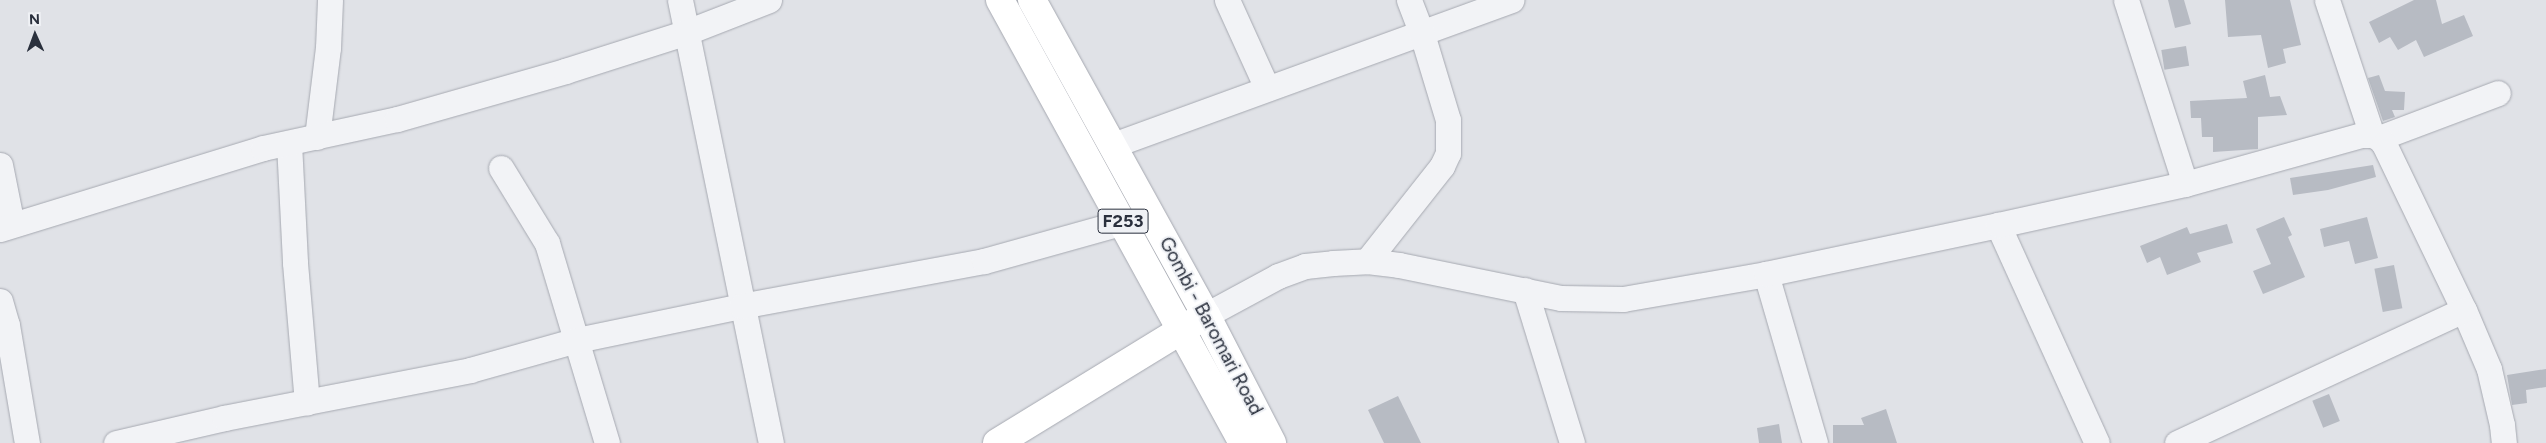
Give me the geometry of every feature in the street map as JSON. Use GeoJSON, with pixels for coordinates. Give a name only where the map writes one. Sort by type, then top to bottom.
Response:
{"type":"FeatureCollection","features":[{"type":"Feature","properties":{"kind":"main road","name":"Gombi - Baromari Road"},"geometry":{"type":"LineString","coordinates":[[1000,0],[1124,222],[1243,443]]}},
{"type":"Feature","properties":{"kind":"main road","name":"Gombi - Baromari Road"},"geometry":{"type":"LineString","coordinates":[[1032,0],[1206,315],[1272,443]]}},
{"type":"Feature","properties":{"kind":"main road"},"geometry":{"type":"LineString","coordinates":[[997,443],[1206,315]]}},
{"type":"Feature","properties":{"kind":"street"},"geometry":{"type":"LineString","coordinates":[[317,137],[328,48],[330,0]]}},
{"type":"Feature","properties":{"kind":"street"},"geometry":{"type":"LineString","coordinates":[[680,0],[741,306],[771,443]]}},
{"type":"Feature","properties":{"kind":"street"},"geometry":{"type":"LineString","coordinates":[[0,165],[6,227],[263,148],[398,119],[565,71],[687,32],[769,0]]}},
{"type":"Feature","properties":{"kind":"street"},"geometry":{"type":"LineString","coordinates":[[1227,0],[1267,88]]}},
{"type":"Feature","properties":{"kind":"street"},"geometry":{"type":"LineString","coordinates":[[1367,261],[1442,166],[1448,152],[1448,120],[1422,34],[1409,0]]}},
{"type":"Feature","properties":{"kind":"street"},"geometry":{"type":"LineString","coordinates":[[1113,145],[1512,0]]}},
{"type":"Feature","properties":{"kind":"street"},"geometry":{"type":"LineString","coordinates":[[2126,0],[2185,184]]}},
{"type":"Feature","properties":{"kind":"street"},"geometry":{"type":"LineString","coordinates":[[2327,0],[2376,136],[2464,310],[2489,369],[2502,425],[2504,443]]}},
{"type":"Feature","properties":{"kind":"street"},"geometry":{"type":"LineString","coordinates":[[1206,315],[1278,276],[1305,266],[1367,261],[1561,298],[1624,299],[1766,274],[2185,184],[2362,134],[2376,136],[2498,93]]}},
{"type":"Feature","properties":{"kind":"street"},"geometry":{"type":"LineString","coordinates":[[289,143],[295,263],[307,402]]}},
{"type":"Feature","properties":{"kind":"street"},"geometry":{"type":"LineString","coordinates":[[501,168],[546,244],[577,340],[607,443]]}},
{"type":"Feature","properties":{"kind":"street"},"geometry":{"type":"LineString","coordinates":[[116,443],[307,402],[470,370],[577,340],[741,306],[984,261],[1124,222]]}},
{"type":"Feature","properties":{"kind":"street"},"geometry":{"type":"LineString","coordinates":[[1998,225],[2097,443]]}},
{"type":"Feature","properties":{"kind":"street"},"geometry":{"type":"LineString","coordinates":[[1766,274],[1808,443]]}},
{"type":"Feature","properties":{"kind":"street"},"geometry":{"type":"LineString","coordinates":[[1525,290],[1572,443]]}},
{"type":"Feature","properties":{"kind":"street"},"geometry":{"type":"LineString","coordinates":[[0,301],[7,325],[27,443]]}},
{"type":"Feature","properties":{"kind":"street"},"geometry":{"type":"LineString","coordinates":[[2177,443],[2464,310]]}},
{"type":"Feature","properties":{"kind":"building"},"geometry":{"type":"Polygon","coordinates":[[[2168,0],[2184,0],[2191,24],[2175,28],[2168,0]]]}},
{"type":"Feature","properties":{"kind":"building"},"geometry":{"type":"Polygon","coordinates":[[[2225,0],[2290,0],[2301,45],[2283,49],[2286,63],[2268,68],[2261,35],[2228,37],[2225,0]]]}},
{"type":"Feature","properties":{"kind":"building"},"geometry":{"type":"Polygon","coordinates":[[[2414,0],[2436,0],[2442,24],[2464,15],[2473,36],[2424,57],[2416,40],[2398,50],[2390,37],[2379,43],[2369,22],[2414,0]]]}},
{"type":"Feature","properties":{"kind":"building"},"geometry":{"type":"Polygon","coordinates":[[[2186,46],[2189,66],[2164,70],[2161,50],[2186,46]]]}},
{"type":"Feature","properties":{"kind":"building"},"geometry":{"type":"Polygon","coordinates":[[[2265,75],[2270,97],[2280,96],[2287,115],[2258,117],[2258,149],[2213,152],[2213,137],[2202,137],[2201,118],[2191,118],[2190,101],[2247,98],[2243,81],[2265,75]]]}},
{"type":"Feature","properties":{"kind":"building"},"geometry":{"type":"Polygon","coordinates":[[[2379,75],[2385,91],[2405,92],[2404,110],[2392,110],[2395,117],[2383,121],[2368,78],[2379,75]]]}},
{"type":"Feature","properties":{"kind":"building"},"geometry":{"type":"Polygon","coordinates":[[[2373,165],[2376,177],[2328,190],[2293,195],[2290,178],[2373,165]]]}},
{"type":"Feature","properties":{"kind":"building"},"geometry":{"type":"Polygon","coordinates":[[[2284,217],[2292,235],[2288,237],[2305,277],[2263,294],[2253,271],[2271,264],[2256,229],[2284,217]]]}},
{"type":"Feature","properties":{"kind":"building"},"geometry":{"type":"Polygon","coordinates":[[[2367,217],[2378,258],[2355,264],[2349,241],[2324,247],[2320,229],[2367,217]]]}},
{"type":"Feature","properties":{"kind":"building"},"geometry":{"type":"Polygon","coordinates":[[[2227,224],[2233,243],[2197,253],[2201,262],[2167,275],[2160,257],[2147,263],[2140,246],[2187,227],[2190,234],[2227,224]]]}},
{"type":"Feature","properties":{"kind":"building"},"geometry":{"type":"Polygon","coordinates":[[[2394,265],[2402,308],[2383,312],[2374,269],[2394,265]]]}},
{"type":"Feature","properties":{"kind":"building"},"geometry":{"type":"Polygon","coordinates":[[[2546,369],[2546,387],[2526,390],[2527,403],[2512,405],[2507,375],[2546,369]]]}},
{"type":"Feature","properties":{"kind":"building"},"geometry":{"type":"Polygon","coordinates":[[[2329,394],[2340,421],[2323,428],[2312,401],[2329,394]]]}},
{"type":"Feature","properties":{"kind":"building"},"geometry":{"type":"Polygon","coordinates":[[[1398,396],[1421,443],[1384,443],[1368,410],[1398,396]]]}},
{"type":"Feature","properties":{"kind":"building"},"geometry":{"type":"Polygon","coordinates":[[[1886,409],[1897,443],[1833,443],[1833,425],[1864,425],[1861,418],[1886,409]]]}},
{"type":"Feature","properties":{"kind":"building"},"geometry":{"type":"Polygon","coordinates":[[[1779,424],[1782,443],[1759,443],[1757,428],[1779,424]]]}}]}
